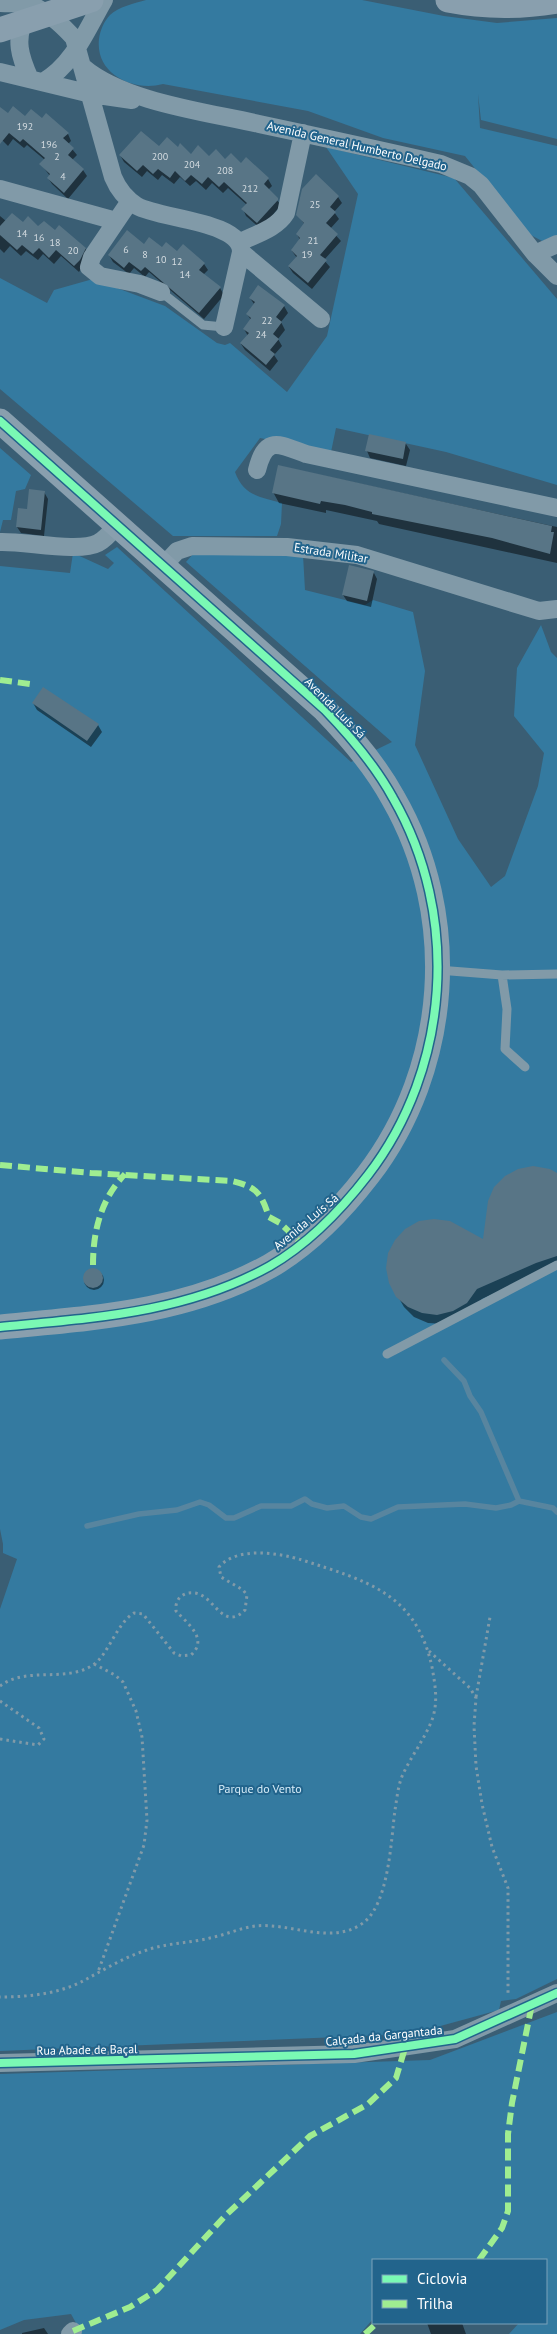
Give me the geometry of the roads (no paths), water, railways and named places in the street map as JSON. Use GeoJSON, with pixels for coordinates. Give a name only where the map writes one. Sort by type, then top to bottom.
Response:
{"type":"FeatureCollection","features":[{"type":"Feature","properties":{"kind":"street"},"geometry":{"type":"LineString","coordinates":[[28,14],[90,0]]}},
{"type":"Feature","properties":{"kind":"street"},"geometry":{"type":"LineString","coordinates":[[28,14],[18,48],[21,59],[37,80],[58,72],[78,46],[104,0]]}},
{"type":"Feature","properties":{"kind":"street"},"geometry":{"type":"LineString","coordinates":[[448,0],[466,4],[524,6],[557,1]]}},
{"type":"Feature","properties":{"kind":"street"},"geometry":{"type":"LineString","coordinates":[[0,3],[66,29],[78,46],[113,177],[120,191],[130,201],[141,208],[216,228],[235,236],[240,247],[321,319]]}},
{"type":"Feature","properties":{"kind":"street","name":"Avenida General Humberto Delgado"},"geometry":{"type":"LineString","coordinates":[[84,67],[94,76],[117,88],[172,104],[441,164],[470,176],[495,201],[535,254],[557,276]]}},
{"type":"Feature","properties":{"kind":"street","name":"Avenida General Humberto Delgado"},"geometry":{"type":"LineString","coordinates":[[0,72],[91,94],[172,104]]}},
{"type":"Feature","properties":{"kind":"street"},"geometry":{"type":"LineString","coordinates":[[224,327],[240,247],[282,220],[286,213],[302,133]]}},
{"type":"Feature","properties":{"kind":"street"},"geometry":{"type":"LineString","coordinates":[[0,189],[116,221]]}},
{"type":"Feature","properties":{"kind":"street"},"geometry":{"type":"LineString","coordinates":[[130,201],[92,257],[89,267],[100,276],[140,284],[161,292]]}},
{"type":"Feature","properties":{"kind":"street"},"geometry":{"type":"LineString","coordinates":[[535,254],[557,244]]}},
{"type":"Feature","properties":{"kind":"street","name":"Avenida Luís Sá"},"geometry":{"type":"LineString","coordinates":[[0,421],[325,710],[348,734],[372,764],[404,818],[420,860],[433,908],[438,970],[434,1017],[428,1051],[418,1083],[402,1121],[381,1158],[350,1199],[302,1244],[271,1265],[200,1297],[161,1308],[104,1317],[0,1327]]}},
{"type":"Feature","properties":{"kind":"street"},"geometry":{"type":"LineString","coordinates":[[257,470],[261,453],[269,446],[279,445],[306,454],[557,508]]}},
{"type":"Feature","properties":{"kind":"street"},"geometry":{"type":"LineString","coordinates":[[0,542],[85,548],[102,541],[118,524]]}},
{"type":"Feature","properties":{"kind":"street","name":"Estrada Militar"},"geometry":{"type":"LineString","coordinates":[[164,565],[177,551],[192,546],[287,546],[357,555],[539,611],[557,610]]}},
{"type":"Feature","properties":{"kind":"street","name":"Calçada da Gargantada"},"geometry":{"type":"LineString","coordinates":[[174,2060],[354,2054],[405,2048],[454,2039],[557,1993]]}},
{"type":"Feature","properties":{"kind":"street","name":"Rua Abade de Baçal"},"geometry":{"type":"LineString","coordinates":[[0,2063],[174,2060]]}},
{"type":"Feature","properties":{"kind":"lane"},"geometry":{"type":"LineString","coordinates":[[161,292],[203,325],[224,327]]}},
{"type":"Feature","properties":{"kind":"lane"},"geometry":{"type":"LineString","coordinates":[[438,970],[502,976],[557,974]]}},
{"type":"Feature","properties":{"kind":"lane"},"geometry":{"type":"LineString","coordinates":[[502,976],[507,1009],[505,1049],[525,1067]]}},
{"type":"Feature","properties":{"kind":"lane"},"geometry":{"type":"LineString","coordinates":[[388,1354],[557,1265]]}},
{"type":"Feature","properties":{"kind":"waterway"},"geometry":{"type":"LineString","coordinates":[[444,1360],[464,1381],[470,1396],[481,1412],[519,1501]]}},
{"type":"Feature","properties":{"kind":"waterway"},"geometry":{"type":"LineString","coordinates":[[87,1526],[139,1514],[177,1510],[200,1502],[209,1505],[226,1518],[234,1518],[261,1506],[291,1506],[305,1499],[312,1504],[327,1508],[344,1506],[361,1517],[371,1519],[398,1507],[465,1504],[496,1508],[519,1501],[553,1508],[557,1512]]}},
{"type":"Feature","properties":{"kind":"park label","name":"Parque do Vento"},"geometry":{"type":"Point","coordinates":[260,1789]}}]}
